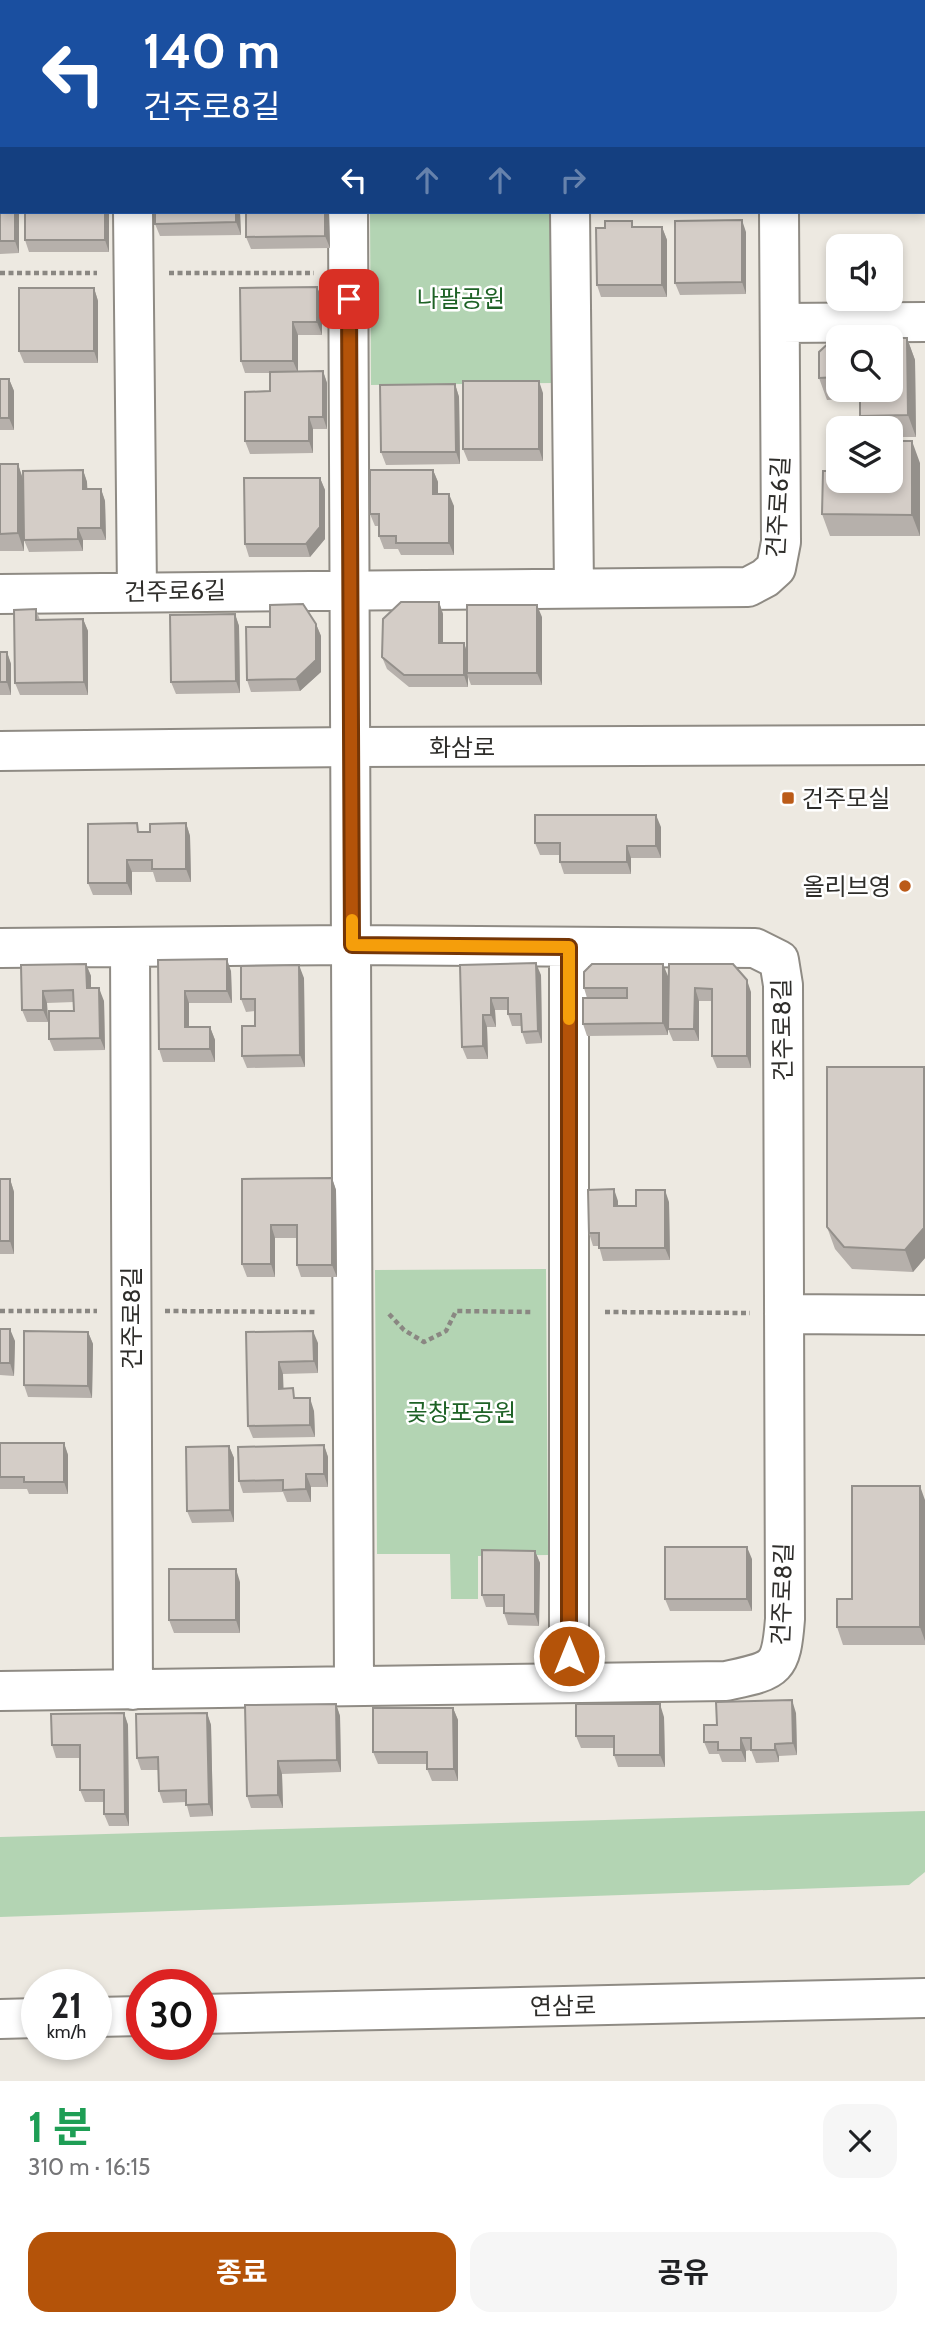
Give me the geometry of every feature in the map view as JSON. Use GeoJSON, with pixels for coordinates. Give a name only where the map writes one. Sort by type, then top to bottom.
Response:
{"type":"FeatureCollection","features":[{"type":"Feature","properties":{"kind":"street"},"geometry":{"type":"LineString","coordinates":[[133,214],[137,591]]}},
{"type":"Feature","properties":{"kind":"street"},"geometry":{"type":"LineString","coordinates":[[348,214],[354,1686]]}},
{"type":"Feature","properties":{"kind":"street"},"geometry":{"type":"LineString","coordinates":[[570,214],[574,588]]}},
{"type":"Feature","properties":{"kind":"street","name":"건주로6길"},"geometry":{"type":"LineString","coordinates":[[0,594],[748,586],[765,578],[776,568],[781,542],[779,214]]}},
{"type":"Feature","properties":{"kind":"street"},"geometry":{"type":"LineString","coordinates":[[781,323],[925,322]]}},
{"type":"Feature","properties":{"kind":"street","name":"화삼로"},"geometry":{"type":"LineString","coordinates":[[0,751],[925,745]]}},
{"type":"Feature","properties":{"kind":"street","name":"건주로8길"},"geometry":{"type":"LineString","coordinates":[[0,948],[352,945],[755,948],[779,960],[783,985],[785,1619],[783,1646],[773,1667],[726,1681],[0,1691]]}},
{"type":"Feature","properties":{"kind":"street","name":"건주로8길"},"geometry":{"type":"LineString","coordinates":[[130,947],[133,1690]]}},
{"type":"Feature","properties":{"kind":"street"},"geometry":{"type":"LineString","coordinates":[[569,947],[569,1683]]}},
{"type":"Feature","properties":{"kind":"street"},"geometry":{"type":"LineString","coordinates":[[784,1314],[925,1315]]}},
{"type":"Feature","properties":{"kind":"street","name":"연삼로"},"geometry":{"type":"LineString","coordinates":[[217,2014],[925,1998]]}},
{"type":"Feature","properties":{"kind":"street"},"geometry":{"type":"LineString","coordinates":[[0,2019],[21,2018]]}},
{"type":"Feature","properties":{"kind":"path"},"geometry":{"type":"LineString","coordinates":[[0,273],[349,272]]}},
{"type":"Feature","properties":{"kind":"path"},"geometry":{"type":"LineString","coordinates":[[0,1311],[387,1312],[404,1330],[424,1342],[446,1331],[456,1311],[784,1314]]}},
{"type":"Feature","properties":{"kind":"green space","name":"나팔공원"},"geometry":{"type":"Polygon","coordinates":[[[370,214],[551,214],[552,383],[371,385],[370,214]]]}},
{"type":"Feature","properties":{"kind":"green space","name":"곶창포공원"},"geometry":{"type":"Polygon","coordinates":[[[546,1269],[548,1555],[478,1556],[478,1599],[451,1599],[450,1554],[377,1554],[375,1270],[546,1269]]]}},
{"type":"Feature","properties":{"kind":"green space"},"geometry":{"type":"Polygon","coordinates":[[[925,1811],[925,1872],[909,1885],[0,1917],[0,1837],[925,1811]]]}},
{"type":"Feature","properties":{"kind":"building"},"geometry":{"type":"Polygon","coordinates":[[[0,214],[15,214],[15,241],[0,241],[0,214]]]}},
{"type":"Feature","properties":{"kind":"building"},"geometry":{"type":"Polygon","coordinates":[[[25,214],[105,214],[105,240],[25,240],[25,214]]]}},
{"type":"Feature","properties":{"kind":"building"},"geometry":{"type":"Polygon","coordinates":[[[155,214],[236,214],[236,222],[155,224],[155,214]]]}},
{"type":"Feature","properties":{"kind":"building"},"geometry":{"type":"Polygon","coordinates":[[[246,214],[325,214],[325,236],[246,237],[246,214]]]}},
{"type":"Feature","properties":{"kind":"building"},"geometry":{"type":"Polygon","coordinates":[[[742,220],[742,282],[675,283],[675,221],[742,220]]]}},
{"type":"Feature","properties":{"kind":"building"},"geometry":{"type":"Polygon","coordinates":[[[605,221],[632,221],[632,227],[662,227],[662,285],[597,285],[596,228],[605,228],[605,221]]]}},
{"type":"Feature","properties":{"kind":"building"},"geometry":{"type":"Polygon","coordinates":[[[317,287],[317,322],[293,322],[293,361],[241,361],[240,288],[317,287]]]}},
{"type":"Feature","properties":{"kind":"building"},"geometry":{"type":"Polygon","coordinates":[[[19,288],[94,288],[94,351],[19,351],[19,288]]]}},
{"type":"Feature","properties":{"kind":"building"},"geometry":{"type":"Polygon","coordinates":[[[903,338],[907,338],[908,415],[860,416],[860,402],[903,402],[903,338]]]}},
{"type":"Feature","properties":{"kind":"building"},"geometry":{"type":"Polygon","coordinates":[[[826,346],[826,378],[819,378],[819,352],[826,346]]]}},
{"type":"Feature","properties":{"kind":"building"},"geometry":{"type":"Polygon","coordinates":[[[323,371],[323,417],[309,417],[309,441],[245,441],[245,392],[270,391],[270,372],[323,371]]]}},
{"type":"Feature","properties":{"kind":"building"},"geometry":{"type":"Polygon","coordinates":[[[0,379],[9,379],[9,418],[0,418],[0,379]]]}},
{"type":"Feature","properties":{"kind":"building"},"geometry":{"type":"Polygon","coordinates":[[[463,381],[539,381],[539,449],[463,449],[463,381]]]}},
{"type":"Feature","properties":{"kind":"building"},"geometry":{"type":"Polygon","coordinates":[[[455,384],[456,452],[381,452],[380,385],[455,384]]]}},
{"type":"Feature","properties":{"kind":"building"},"geometry":{"type":"Polygon","coordinates":[[[903,441],[912,441],[912,515],[822,514],[823,471],[826,471],[826,493],[903,493],[903,441]]]}},
{"type":"Feature","properties":{"kind":"building"},"geometry":{"type":"Polygon","coordinates":[[[0,464],[18,464],[18,533],[0,534],[0,464]]]}},
{"type":"Feature","properties":{"kind":"building"},"geometry":{"type":"Polygon","coordinates":[[[83,470],[83,489],[101,489],[101,528],[78,528],[78,539],[24,540],[23,471],[83,470]]]}},
{"type":"Feature","properties":{"kind":"building"},"geometry":{"type":"Polygon","coordinates":[[[370,470],[433,470],[433,494],[449,494],[449,543],[396,543],[396,536],[379,536],[379,514],[370,514],[370,470]]]}},
{"type":"Feature","properties":{"kind":"building"},"geometry":{"type":"Polygon","coordinates":[[[244,478],[320,478],[320,527],[306,544],[245,544],[244,478]]]}},
{"type":"Feature","properties":{"kind":"building"},"geometry":{"type":"Polygon","coordinates":[[[401,602],[439,602],[439,643],[464,643],[464,675],[404,675],[382,657],[383,619],[401,602]]]}},
{"type":"Feature","properties":{"kind":"building"},"geometry":{"type":"Polygon","coordinates":[[[303,604],[316,624],[316,660],[296,679],[247,680],[246,627],[270,627],[270,605],[303,604]]]}},
{"type":"Feature","properties":{"kind":"building"},"geometry":{"type":"Polygon","coordinates":[[[467,605],[537,605],[537,673],[467,673],[467,605]]]}},
{"type":"Feature","properties":{"kind":"building"},"geometry":{"type":"Polygon","coordinates":[[[36,609],[36,620],[83,619],[84,682],[15,683],[14,610],[36,609]]]}},
{"type":"Feature","properties":{"kind":"building"},"geometry":{"type":"Polygon","coordinates":[[[235,614],[236,681],[171,682],[170,615],[235,614]]]}},
{"type":"Feature","properties":{"kind":"building"},"geometry":{"type":"Polygon","coordinates":[[[0,652],[7,652],[7,682],[0,682],[0,652]]]}},
{"type":"Feature","properties":{"kind":"building"},"geometry":{"type":"Polygon","coordinates":[[[535,815],[656,815],[656,846],[627,846],[627,862],[560,862],[560,843],[535,843],[535,815]]]}},
{"type":"Feature","properties":{"kind":"building"},"geometry":{"type":"Polygon","coordinates":[[[137,823],[138,832],[150,832],[150,824],[186,823],[186,869],[152,869],[152,860],[127,860],[127,883],[88,883],[88,824],[137,823]]]}},
{"type":"Feature","properties":{"kind":"building"},"geometry":{"type":"Polygon","coordinates":[[[227,959],[227,991],[185,991],[185,1027],[210,1027],[210,1049],[159,1049],[158,960],[227,959]]]}},
{"type":"Feature","properties":{"kind":"building"},"geometry":{"type":"Polygon","coordinates":[[[536,963],[538,1031],[522,1032],[521,1014],[508,1014],[508,998],[491,998],[491,1015],[483,1015],[483,1046],[462,1047],[460,965],[536,963]]]}},
{"type":"Feature","properties":{"kind":"building"},"geometry":{"type":"Polygon","coordinates":[[[86,964],[87,988],[99,988],[100,1038],[49,1039],[49,1011],[74,1011],[73,990],[43,991],[43,1010],[22,1010],[21,965],[86,964]]]}},
{"type":"Feature","properties":{"kind":"building"},"geometry":{"type":"Polygon","coordinates":[[[592,964],[663,964],[663,1023],[583,1024],[583,998],[627,998],[627,988],[584,988],[584,972],[592,964]]]}},
{"type":"Feature","properties":{"kind":"building"},"geometry":{"type":"Polygon","coordinates":[[[669,964],[733,964],[747,980],[747,1056],[712,1056],[712,989],[695,988],[694,1029],[668,1029],[669,964]]]}},
{"type":"Feature","properties":{"kind":"building"},"geometry":{"type":"Polygon","coordinates":[[[299,965],[300,1055],[242,1056],[242,1026],[255,1026],[255,999],[241,999],[241,966],[299,965]]]}},
{"type":"Feature","properties":{"kind":"building"},"geometry":{"type":"Polygon","coordinates":[[[827,1067],[924,1067],[924,1228],[905,1250],[844,1247],[827,1227],[827,1067]]]}},
{"type":"Feature","properties":{"kind":"building"},"geometry":{"type":"Polygon","coordinates":[[[332,1178],[332,1265],[297,1265],[297,1225],[271,1225],[271,1264],[242,1264],[242,1179],[332,1178]]]}},
{"type":"Feature","properties":{"kind":"building"},"geometry":{"type":"Polygon","coordinates":[[[0,1179],[10,1179],[10,1241],[0,1241],[0,1179]]]}},
{"type":"Feature","properties":{"kind":"building"},"geometry":{"type":"Polygon","coordinates":[[[614,1189],[614,1206],[636,1206],[636,1190],[665,1190],[665,1248],[599,1248],[599,1233],[589,1233],[588,1190],[614,1189]]]}},
{"type":"Feature","properties":{"kind":"building"},"geometry":{"type":"Polygon","coordinates":[[[0,1329],[10,1329],[10,1363],[0,1363],[0,1329]]]}},
{"type":"Feature","properties":{"kind":"building"},"geometry":{"type":"Polygon","coordinates":[[[24,1331],[88,1332],[88,1386],[24,1385],[24,1331]]]}},
{"type":"Feature","properties":{"kind":"building"},"geometry":{"type":"Polygon","coordinates":[[[313,1331],[314,1361],[279,1362],[279,1389],[293,1388],[294,1398],[310,1398],[310,1425],[248,1426],[246,1332],[313,1331]]]}},
{"type":"Feature","properties":{"kind":"building"},"geometry":{"type":"Polygon","coordinates":[[[0,1443],[64,1443],[64,1482],[24,1482],[24,1477],[0,1477],[0,1443]]]}},
{"type":"Feature","properties":{"kind":"building"},"geometry":{"type":"Polygon","coordinates":[[[324,1445],[324,1474],[306,1474],[306,1489],[283,1490],[283,1480],[239,1481],[238,1447],[324,1445]]]}},
{"type":"Feature","properties":{"kind":"building"},"geometry":{"type":"Polygon","coordinates":[[[229,1446],[230,1510],[187,1511],[186,1447],[229,1446]]]}},
{"type":"Feature","properties":{"kind":"building"},"geometry":{"type":"Polygon","coordinates":[[[852,1486],[920,1486],[920,1627],[837,1627],[837,1599],[852,1599],[852,1486]]]}},
{"type":"Feature","properties":{"kind":"building"},"geometry":{"type":"Polygon","coordinates":[[[665,1547],[747,1547],[747,1599],[665,1599],[665,1547]]]}},
{"type":"Feature","properties":{"kind":"building"},"geometry":{"type":"Polygon","coordinates":[[[482,1550],[535,1551],[535,1614],[504,1613],[504,1595],[482,1595],[482,1550]]]}},
{"type":"Feature","properties":{"kind":"building"},"geometry":{"type":"Polygon","coordinates":[[[169,1569],[236,1569],[236,1620],[169,1620],[169,1569]]]}},
{"type":"Feature","properties":{"kind":"building"},"geometry":{"type":"Polygon","coordinates":[[[792,1700],[793,1743],[775,1744],[775,1750],[751,1750],[751,1738],[741,1738],[741,1750],[718,1750],[718,1742],[704,1742],[704,1725],[717,1725],[716,1702],[792,1700]]]}},
{"type":"Feature","properties":{"kind":"building"},"geometry":{"type":"Polygon","coordinates":[[[336,1704],[337,1760],[278,1761],[278,1795],[247,1796],[245,1705],[336,1704]]]}},
{"type":"Feature","properties":{"kind":"building"},"geometry":{"type":"Polygon","coordinates":[[[576,1704],[660,1704],[660,1755],[614,1755],[614,1736],[576,1736],[576,1704]]]}},
{"type":"Feature","properties":{"kind":"building"},"geometry":{"type":"Polygon","coordinates":[[[373,1708],[453,1708],[454,1769],[427,1769],[427,1752],[373,1752],[373,1708]]]}},
{"type":"Feature","properties":{"kind":"building"},"geometry":{"type":"Polygon","coordinates":[[[124,1713],[125,1814],[104,1814],[104,1790],[80,1790],[80,1745],[52,1745],[51,1714],[124,1713]]]}},
{"type":"Feature","properties":{"kind":"building"},"geometry":{"type":"Polygon","coordinates":[[[207,1713],[209,1804],[186,1805],[186,1790],[159,1791],[158,1757],[137,1758],[136,1714],[207,1713]]]}},
{"type":"Feature","properties":{"kind":"slow traffic"},"geometry":{"type":"LineString","coordinates":[[352,920],[352,945],[569,947],[569,1019]]}},
{"type":"Feature","properties":{"kind":"place","name":"건주모실"},"geometry":{"type":"Point","coordinates":[788,798]}},
{"type":"Feature","properties":{"kind":"place","name":"올리브영"},"geometry":{"type":"Point","coordinates":[905,886]}},
{"type":"Feature","properties":{"kind":"route"},"geometry":{"type":"LineString","coordinates":[[349,299],[352,945],[569,947],[569,1656]]}}]}
